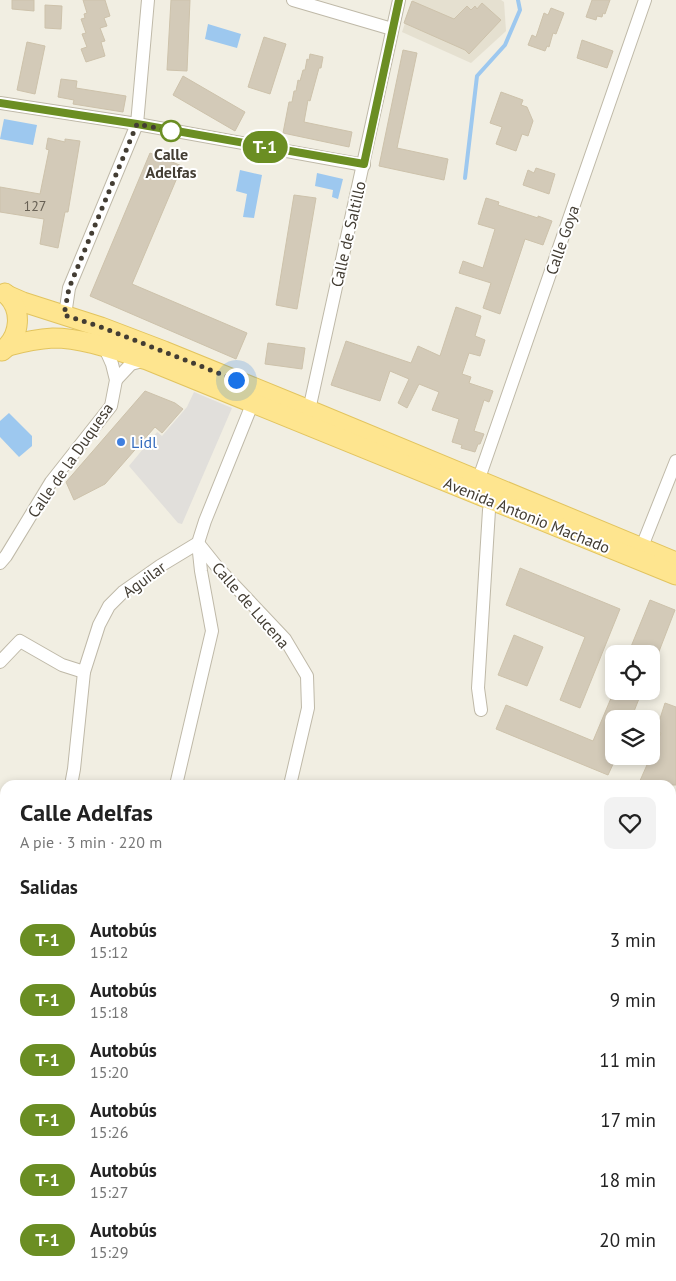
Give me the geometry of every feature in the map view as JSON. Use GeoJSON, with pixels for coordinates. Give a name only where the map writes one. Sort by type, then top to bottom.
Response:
{"type":"FeatureCollection","features":[{"type":"Feature","properties":{"kind":"main road"},"geometry":{"type":"LineString","coordinates":[[4,292],[22,302],[164,351],[309,410],[380,447]]}},
{"type":"Feature","properties":{"kind":"main road"},"geometry":{"type":"LineString","coordinates":[[4,292],[14,304],[18,315],[18,326],[14,337],[4,350]]}},
{"type":"Feature","properties":{"kind":"main road"},"geometry":{"type":"LineString","coordinates":[[4,350],[28,341],[54,338],[104,346],[147,360],[253,402],[380,447]]}},
{"type":"Feature","properties":{"kind":"main road","name":"Avenida Antonio Machado"},"geometry":{"type":"LineString","coordinates":[[380,447],[478,481],[639,553],[676,576]]}},
{"type":"Feature","properties":{"kind":"main road","name":"Avenida Antonio Machado"},"geometry":{"type":"LineString","coordinates":[[380,447],[492,501],[639,553],[676,562]]}},
{"type":"Feature","properties":{"kind":"street"},"geometry":{"type":"LineString","coordinates":[[64,315],[69,288],[137,124],[148,0]]}},
{"type":"Feature","properties":{"kind":"street"},"geometry":{"type":"LineString","coordinates":[[294,0],[392,29]]}},
{"type":"Feature","properties":{"kind":"street","name":"Calle de Saltillo"},"geometry":{"type":"LineString","coordinates":[[309,410],[399,0]]}},
{"type":"Feature","properties":{"kind":"street","name":"Calle Goya"},"geometry":{"type":"LineString","coordinates":[[478,481],[645,0]]}},
{"type":"Feature","properties":{"kind":"street"},"geometry":{"type":"LineString","coordinates":[[0,103],[137,124],[364,164]]}},
{"type":"Feature","properties":{"kind":"street"},"geometry":{"type":"LineString","coordinates":[[104,346],[112,364],[116,380]]}},
{"type":"Feature","properties":{"kind":"street"},"geometry":{"type":"LineString","coordinates":[[116,380],[131,364],[147,360]]}},
{"type":"Feature","properties":{"kind":"street","name":"Calle de la Duquesa"},"geometry":{"type":"LineString","coordinates":[[0,563],[51,482],[111,406],[116,380]]}},
{"type":"Feature","properties":{"kind":"street"},"geometry":{"type":"LineString","coordinates":[[177,780],[212,631],[198,543],[253,402]]}},
{"type":"Feature","properties":{"kind":"street"},"geometry":{"type":"LineString","coordinates":[[639,553],[676,461]]}},
{"type":"Feature","properties":{"kind":"street"},"geometry":{"type":"LineString","coordinates":[[481,710],[478,688],[492,501]]}},
{"type":"Feature","properties":{"kind":"street","name":"Aguilar"},"geometry":{"type":"LineString","coordinates":[[72,780],[84,672],[99,625],[109,606],[123,592],[145,576],[198,543]]}},
{"type":"Feature","properties":{"kind":"street","name":"Calle de Lucena"},"geometry":{"type":"LineString","coordinates":[[198,543],[218,568],[285,639],[307,676],[308,708],[291,780]]}},
{"type":"Feature","properties":{"kind":"street"},"geometry":{"type":"LineString","coordinates":[[0,662],[20,641],[62,665],[84,672]]}},
{"type":"Feature","properties":{"kind":"shaded area"},"geometry":{"type":"Polygon","coordinates":[[[413,0],[501,0],[504,2],[506,31],[471,63],[402,32],[413,0]]]}},
{"type":"Feature","properties":{"kind":"shaded area"},"geometry":{"type":"Polygon","coordinates":[[[194,392],[232,408],[182,524],[178,523],[129,466],[157,432],[162,436],[187,407],[194,392]]]}},
{"type":"Feature","properties":{"kind":"water"},"geometry":{"type":"Polygon","coordinates":[[[208,24],[241,34],[237,48],[205,39],[208,24]]]}},
{"type":"Feature","properties":{"kind":"water"},"geometry":{"type":"Polygon","coordinates":[[[4,119],[37,125],[33,145],[0,139],[4,119]]]}},
{"type":"Feature","properties":{"kind":"water"},"geometry":{"type":"Polygon","coordinates":[[[240,170],[262,175],[254,218],[243,217],[247,194],[236,191],[240,170]]]}},
{"type":"Feature","properties":{"kind":"water"},"geometry":{"type":"Polygon","coordinates":[[[317,173],[343,179],[338,199],[332,197],[333,190],[315,186],[317,173]]]}},
{"type":"Feature","properties":{"kind":"water"},"geometry":{"type":"Polygon","coordinates":[[[9,413],[32,436],[32,446],[19,457],[0,437],[0,421],[9,413]]]}},
{"type":"Feature","properties":{"kind":"building"},"geometry":{"type":"Polygon","coordinates":[[[12,0],[34,0],[34,11],[12,9],[12,0]]]}},
{"type":"Feature","properties":{"kind":"building"},"geometry":{"type":"Polygon","coordinates":[[[83,0],[105,0],[110,16],[104,18],[107,26],[100,28],[105,41],[101,42],[105,56],[86,62],[81,49],[87,47],[82,34],[86,33],[81,19],[85,18],[84,14],[87,13],[83,0]]]}},
{"type":"Feature","properties":{"kind":"building"},"geometry":{"type":"Polygon","coordinates":[[[171,0],[190,0],[187,71],[167,70],[171,0]]]}},
{"type":"Feature","properties":{"kind":"building"},"geometry":{"type":"Polygon","coordinates":[[[592,0],[610,0],[605,14],[603,13],[602,17],[597,16],[596,20],[586,17],[592,0]]]}},
{"type":"Feature","properties":{"kind":"building"},"geometry":{"type":"Polygon","coordinates":[[[412,1],[454,19],[467,6],[471,10],[475,6],[477,9],[482,3],[501,20],[469,54],[465,50],[404,23],[412,1]]]}},
{"type":"Feature","properties":{"kind":"building"},"geometry":{"type":"Polygon","coordinates":[[[45,5],[62,6],[61,29],[45,28],[45,5]]]}},
{"type":"Feature","properties":{"kind":"building"},"geometry":{"type":"Polygon","coordinates":[[[551,8],[564,13],[556,34],[553,33],[549,47],[547,46],[545,51],[528,45],[532,35],[536,37],[544,13],[548,15],[551,8]]]}},
{"type":"Feature","properties":{"kind":"building"},"geometry":{"type":"Polygon","coordinates":[[[264,37],[286,44],[270,94],[248,87],[264,37]]]}},
{"type":"Feature","properties":{"kind":"building"},"geometry":{"type":"Polygon","coordinates":[[[582,40],[613,51],[607,68],[577,58],[582,40]]]}},
{"type":"Feature","properties":{"kind":"building"},"geometry":{"type":"Polygon","coordinates":[[[27,42],[45,46],[35,94],[17,90],[27,42]]]}},
{"type":"Feature","properties":{"kind":"building"},"geometry":{"type":"Polygon","coordinates":[[[403,50],[417,53],[397,148],[448,159],[444,180],[379,166],[403,50]]]}},
{"type":"Feature","properties":{"kind":"building"},"geometry":{"type":"Polygon","coordinates":[[[310,54],[323,57],[310,101],[308,100],[304,122],[352,132],[349,147],[283,133],[289,102],[292,102],[298,80],[300,81],[310,54]]]}},
{"type":"Feature","properties":{"kind":"building"},"geometry":{"type":"Polygon","coordinates":[[[183,76],[245,112],[235,131],[173,95],[183,76]]]}},
{"type":"Feature","properties":{"kind":"building"},"geometry":{"type":"Polygon","coordinates":[[[61,79],[77,81],[76,88],[126,96],[123,112],[73,104],[74,100],[58,97],[61,79]]]}},
{"type":"Feature","properties":{"kind":"building"},"geometry":{"type":"Polygon","coordinates":[[[501,92],[523,100],[521,105],[527,107],[533,121],[528,136],[522,134],[516,151],[496,144],[502,127],[490,123],[501,92]]]}},
{"type":"Feature","properties":{"kind":"building"},"geometry":{"type":"Polygon","coordinates":[[[48,138],[65,142],[65,139],[80,141],[68,212],[65,212],[58,248],[40,244],[44,219],[0,212],[0,187],[40,194],[49,150],[46,149],[48,138]]]}},
{"type":"Feature","properties":{"kind":"building"},"geometry":{"type":"Polygon","coordinates":[[[150,153],[182,166],[132,284],[247,333],[236,359],[90,296],[150,153]]]}},
{"type":"Feature","properties":{"kind":"building"},"geometry":{"type":"Polygon","coordinates":[[[536,168],[555,174],[549,194],[523,185],[528,170],[534,173],[536,168]]]}},
{"type":"Feature","properties":{"kind":"building"},"geometry":{"type":"Polygon","coordinates":[[[294,195],[316,198],[297,309],[276,305],[294,195]]]}},
{"type":"Feature","properties":{"kind":"building"},"geometry":{"type":"Polygon","coordinates":[[[486,198],[499,202],[498,205],[552,221],[543,245],[525,239],[500,314],[483,308],[491,283],[459,273],[463,261],[483,268],[495,229],[478,224],[486,198]]]}},
{"type":"Feature","properties":{"kind":"building"},"geometry":{"type":"Polygon","coordinates":[[[456,307],[481,316],[475,336],[485,340],[480,356],[469,353],[462,374],[471,377],[469,383],[493,391],[489,402],[484,400],[474,431],[484,434],[475,452],[461,448],[462,445],[452,442],[459,419],[432,410],[439,392],[419,384],[407,408],[398,403],[409,379],[390,371],[380,401],[331,385],[346,341],[411,363],[418,346],[440,356],[456,307]]]}},
{"type":"Feature","properties":{"kind":"building"},"geometry":{"type":"Polygon","coordinates":[[[268,343],[305,348],[302,369],[265,364],[268,343]]]}},
{"type":"Feature","properties":{"kind":"building","name":"Lidl"},"geometry":{"type":"Polygon","coordinates":[[[145,391],[175,403],[183,409],[162,433],[155,427],[105,484],[74,500],[66,482],[145,391]]]}},
{"type":"Feature","properties":{"kind":"building"},"geometry":{"type":"Polygon","coordinates":[[[520,568],[620,609],[580,708],[560,700],[585,637],[506,605],[520,568]]]}},
{"type":"Feature","properties":{"kind":"building"},"geometry":{"type":"Polygon","coordinates":[[[650,600],[675,610],[660,649],[660,645],[632,645],[650,600]]]}},
{"type":"Feature","properties":{"kind":"building"},"geometry":{"type":"Polygon","coordinates":[[[514,635],[543,647],[527,686],[498,675],[514,635]]]}},
{"type":"Feature","properties":{"kind":"building"},"geometry":{"type":"Polygon","coordinates":[[[610,700],[638,700],[635,710],[606,710],[610,700]]]}},
{"type":"Feature","properties":{"kind":"building"},"geometry":{"type":"Polygon","coordinates":[[[665,703],[676,707],[676,780],[640,780],[647,765],[660,765],[660,719],[665,703]]]}},
{"type":"Feature","properties":{"kind":"building"},"geometry":{"type":"Polygon","coordinates":[[[506,705],[593,741],[605,712],[605,765],[613,765],[608,775],[496,729],[506,705]]]}},
{"type":"Feature","properties":{"kind":"waterway"},"geometry":{"type":"LineString","coordinates":[[465,178],[477,76],[505,45],[520,10],[518,0]]}},
{"type":"Feature","properties":{"kind":"bus line","name":"T-1"},"geometry":{"type":"LineString","coordinates":[[0,103],[137,124],[364,164],[399,0]]}},
{"type":"Feature","properties":{"kind":"place","name":"Calle Adelfas"},"geometry":{"type":"Point","coordinates":[171,131]}},
{"type":"Feature","properties":{"kind":"place","name":"Lidl"},"geometry":{"type":"Point","coordinates":[121,442]}},
{"type":"Feature","properties":{"kind":"route"},"geometry":{"type":"LineString","coordinates":[[171,131],[137,124],[69,288],[64,315],[101,327],[236,380]]}}]}
